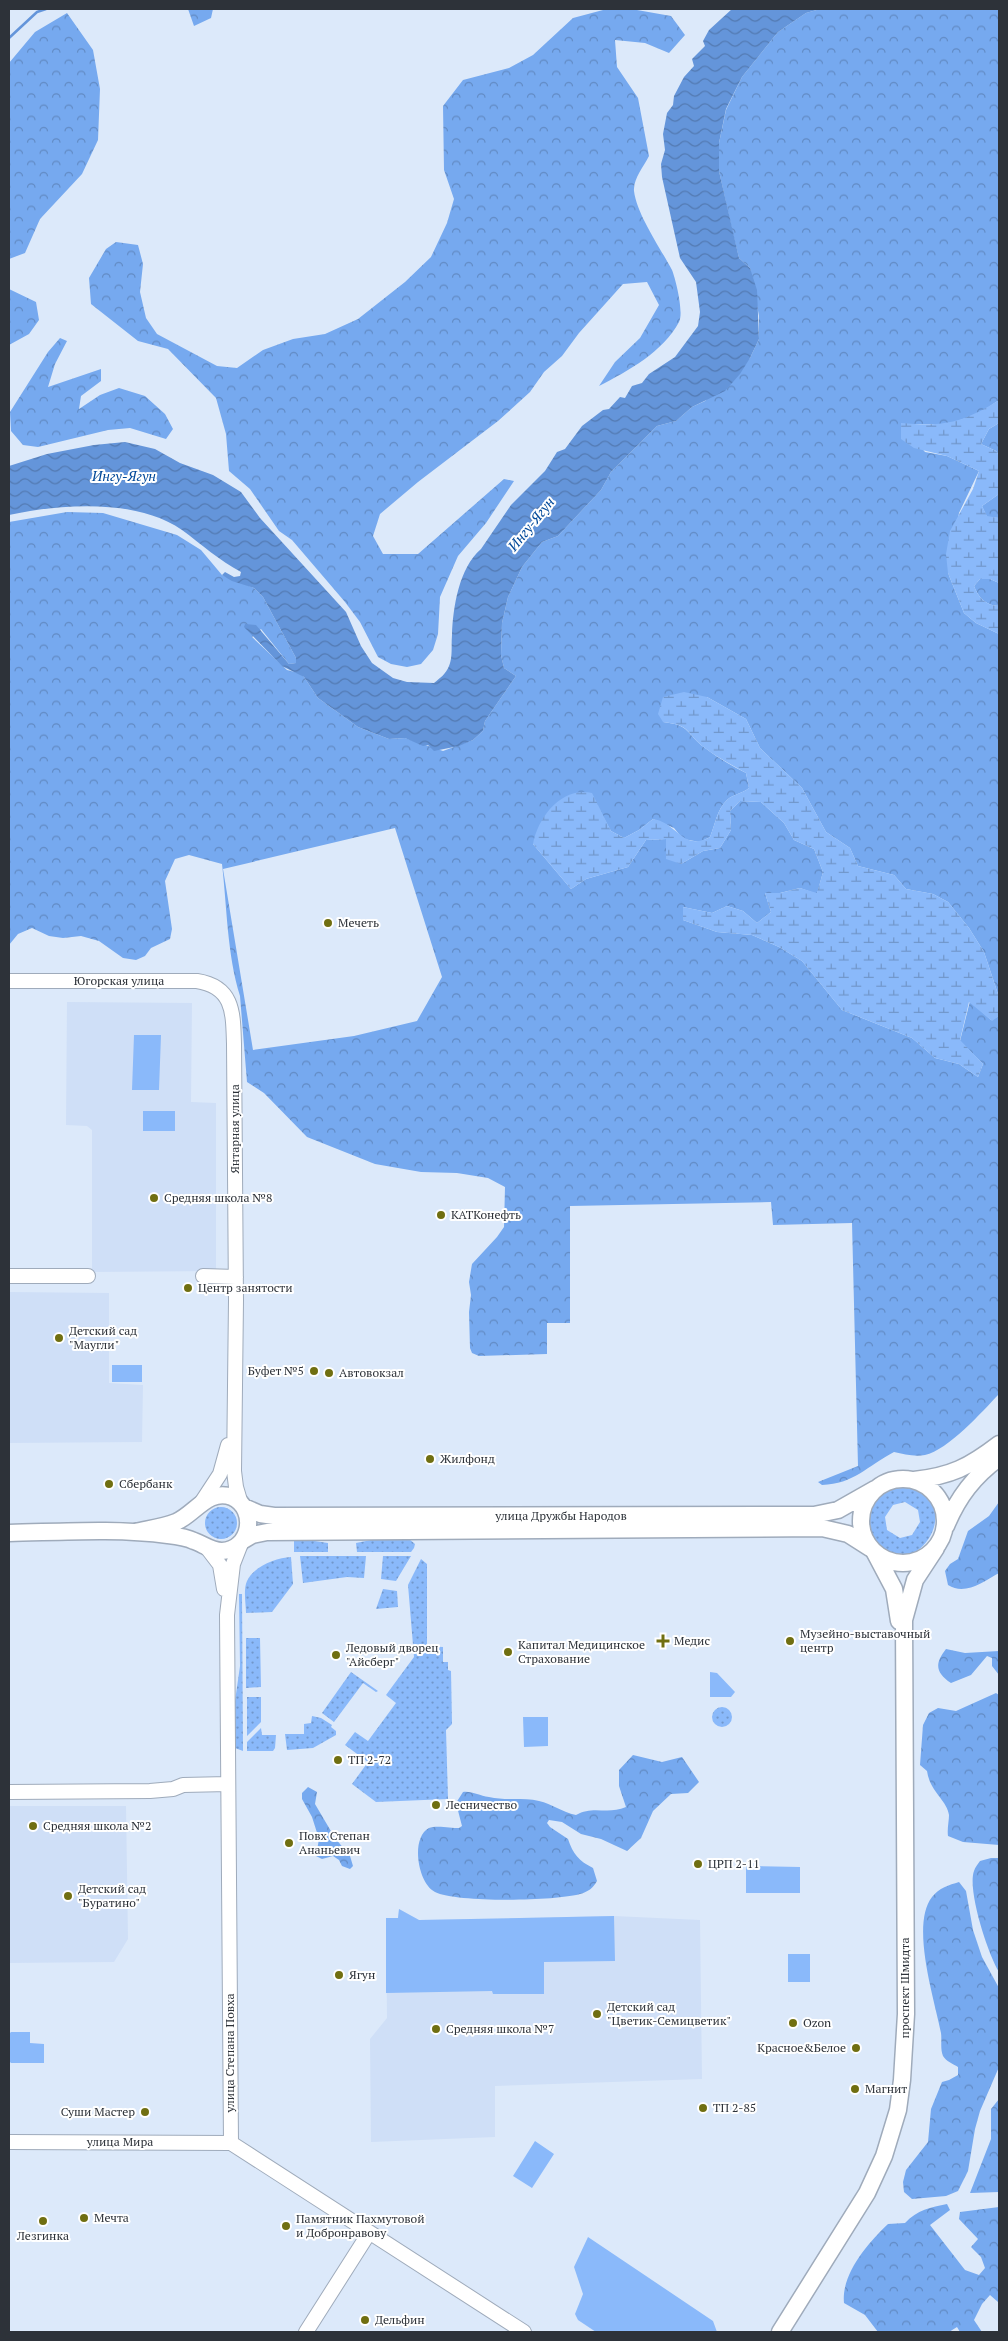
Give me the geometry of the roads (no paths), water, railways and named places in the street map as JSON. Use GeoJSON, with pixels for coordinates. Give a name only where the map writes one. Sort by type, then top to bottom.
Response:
{"type":"FeatureCollection","features":[{"type":"Feature","properties":{"kind":"main road"},"geometry":{"type":"LineString","coordinates":[[999,1444],[970,1466],[953,1473],[914,1480],[896,1479],[875,1489],[864,1504],[861,1518],[863,1536],[872,1550],[889,1561],[908,1563],[921,1559],[939,1541],[961,1495],[978,1475],[999,1458]]}},
{"type":"Feature","properties":{"kind":"main road"},"geometry":{"type":"LineString","coordinates":[[914,1480],[927,1486],[940,1499],[945,1517],[939,1541]]}},
{"type":"Feature","properties":{"kind":"main road","name":"улица Дружбы Народов"},"geometry":{"type":"LineString","coordinates":[[242,1505],[260,1514],[274,1516],[814,1515],[838,1510],[875,1489]]}},
{"type":"Feature","properties":{"kind":"main road"},"geometry":{"type":"LineString","coordinates":[[9,1533],[135,1532],[178,1536],[205,1546],[226,1550],[242,1541],[249,1523],[242,1505],[233,1498],[221,1495],[213,1496],[176,1522],[135,1532]]}},
{"type":"Feature","properties":{"kind":"main road"},"geometry":{"type":"LineString","coordinates":[[200,1505],[193,1519],[194,1529],[205,1546]]}},
{"type":"Feature","properties":{"kind":"main road","name":"улица Дружбы Народов"},"geometry":{"type":"LineString","coordinates":[[242,1541],[252,1535],[267,1532],[822,1528],[848,1534],[872,1550]]}},
{"type":"Feature","properties":{"kind":"main road","name":"проспект Шмидта"},"geometry":{"type":"LineString","coordinates":[[780,2332],[868,2193],[884,2156],[898,2110],[906,2014],[902,1644],[904,1613],[911,1589],[920,1570],[939,1541]]}},
{"type":"Feature","properties":{"kind":"main road","name":"проспект Шмидта"},"geometry":{"type":"LineString","coordinates":[[872,1550],[894,1589],[902,1644]]}},
{"type":"Feature","properties":{"kind":"main road","name":"проспект Шмидта"},"geometry":{"type":"LineString","coordinates":[[773,2332],[796,2306]]}},
{"type":"Feature","properties":{"kind":"street","name":"Югорская улица"},"geometry":{"type":"LineString","coordinates":[[9,981],[196,981],[212,984],[226,996]]}},
{"type":"Feature","properties":{"kind":"street","name":"Янтарная улица"},"geometry":{"type":"LineString","coordinates":[[226,996],[234,1021],[236,1276],[233,1415]]}},
{"type":"Feature","properties":{"kind":"street"},"geometry":{"type":"LineString","coordinates":[[9,1276],[88,1276]]}},
{"type":"Feature","properties":{"kind":"street"},"geometry":{"type":"LineString","coordinates":[[203,1276],[236,1276]]}},
{"type":"Feature","properties":{"kind":"street"},"geometry":{"type":"LineString","coordinates":[[200,1505],[215,1484],[223,1466],[233,1415]]}},
{"type":"Feature","properties":{"kind":"street"},"geometry":{"type":"LineString","coordinates":[[233,1415],[234,1480],[242,1505]]}},
{"type":"Feature","properties":{"kind":"street"},"geometry":{"type":"LineString","coordinates":[[228,1615],[233,1564],[242,1541]]}},
{"type":"Feature","properties":{"kind":"street"},"geometry":{"type":"LineString","coordinates":[[205,1546],[222,1571],[228,1615]]}},
{"type":"Feature","properties":{"kind":"street","name":"улица Степана Повха"},"geometry":{"type":"LineString","coordinates":[[228,1615],[231,2143]]}},
{"type":"Feature","properties":{"kind":"street"},"geometry":{"type":"LineString","coordinates":[[9,1792],[150,1791],[173,1789],[183,1785],[228,1784]]}},
{"type":"Feature","properties":{"kind":"street","name":"улица Мира"},"geometry":{"type":"LineString","coordinates":[[9,2142],[231,2143]]}},
{"type":"Feature","properties":{"kind":"street"},"geometry":{"type":"LineString","coordinates":[[231,2143],[524,2332]]}},
{"type":"Feature","properties":{"kind":"street"},"geometry":{"type":"LineString","coordinates":[[306,2332],[370,2233]]}},
{"type":"Feature","properties":{"kind":"water","name":"Ингу-Ягун"},"geometry":{"type":"Polygon","coordinates":[[[732,9],[820,9],[806,13],[778,32],[742,77],[726,109],[719,143],[719,171],[739,258],[750,268],[757,290],[759,339],[740,374],[725,391],[692,407],[676,421],[657,426],[611,472],[601,490],[558,536],[542,542],[522,567],[508,597],[502,623],[501,655],[504,668],[516,676],[485,721],[483,731],[473,740],[459,746],[434,751],[428,745],[423,746],[405,738],[389,739],[358,727],[318,698],[304,677],[282,666],[244,627],[245,624],[256,625],[289,664],[296,663],[296,658],[263,597],[254,588],[232,581],[222,575],[225,572],[234,577],[240,576],[241,572],[218,558],[182,530],[163,520],[120,508],[97,506],[51,508],[9,515],[9,466],[47,454],[94,445],[125,442],[155,449],[180,463],[213,475],[241,492],[260,518],[346,612],[361,646],[372,663],[393,678],[407,682],[434,683],[445,674],[450,662],[454,612],[462,577],[473,557],[481,549],[511,505],[545,471],[557,452],[565,449],[582,426],[603,410],[609,409],[620,397],[625,398],[632,386],[642,383],[649,374],[675,357],[698,326],[700,312],[696,282],[680,258],[662,177],[661,164],[665,150],[663,134],[667,113],[673,105],[674,96],[684,77],[694,66],[692,59],[705,46],[703,41],[709,30],[732,9]]]}},
{"type":"Feature","properties":{"kind":"waterway"},"geometry":{"type":"LineString","coordinates":[[9,38],[37,12],[46,9]]}},
{"type":"Feature","properties":{"kind":"place","name":"Мечеть"},"geometry":{"type":"Point","coordinates":[328,923]}},
{"type":"Feature","properties":{"kind":"place","name":"Средняя школа №8"},"geometry":{"type":"Point","coordinates":[154,1198]}},
{"type":"Feature","properties":{"kind":"place","name":"КАТКонефть"},"geometry":{"type":"Point","coordinates":[441,1215]}},
{"type":"Feature","properties":{"kind":"place","name":"Центр занятости"},"geometry":{"type":"Point","coordinates":[188,1288]}},
{"type":"Feature","properties":{"kind":"place","name":"Детский сад \"Маугли\""},"geometry":{"type":"Point","coordinates":[59,1338]}},
{"type":"Feature","properties":{"kind":"place","name":"Буфет №5"},"geometry":{"type":"Point","coordinates":[314,1371]}},
{"type":"Feature","properties":{"kind":"place","name":"Автовокзал"},"geometry":{"type":"Point","coordinates":[329,1373]}},
{"type":"Feature","properties":{"kind":"place","name":"Жилфонд"},"geometry":{"type":"Point","coordinates":[430,1459]}},
{"type":"Feature","properties":{"kind":"place","name":"Сбербанк"},"geometry":{"type":"Point","coordinates":[109,1484]}},
{"type":"Feature","properties":{"kind":"place","name":"Медис"},"geometry":{"type":"Point","coordinates":[663,1641]}},
{"type":"Feature","properties":{"kind":"place","name":"Музейно-выставочный центр"},"geometry":{"type":"Point","coordinates":[790,1641]}},
{"type":"Feature","properties":{"kind":"place","name":"Капитал Медицинское Страхование"},"geometry":{"type":"Point","coordinates":[508,1652]}},
{"type":"Feature","properties":{"kind":"place","name":"Ледовый дворец \"Айсберг\""},"geometry":{"type":"Point","coordinates":[336,1655]}},
{"type":"Feature","properties":{"kind":"place","name":"ТП 2-72"},"geometry":{"type":"Point","coordinates":[338,1760]}},
{"type":"Feature","properties":{"kind":"place","name":"Лесничество"},"geometry":{"type":"Point","coordinates":[436,1805]}},
{"type":"Feature","properties":{"kind":"place","name":"Средняя школа №2"},"geometry":{"type":"Point","coordinates":[33,1826]}},
{"type":"Feature","properties":{"kind":"place","name":"Повх Степан Ананьевич"},"geometry":{"type":"Point","coordinates":[289,1843]}},
{"type":"Feature","properties":{"kind":"place","name":"ЦРП 2-11"},"geometry":{"type":"Point","coordinates":[698,1864]}},
{"type":"Feature","properties":{"kind":"place","name":"Детский сад \"Буратино\""},"geometry":{"type":"Point","coordinates":[68,1896]}},
{"type":"Feature","properties":{"kind":"place","name":"Ягун"},"geometry":{"type":"Point","coordinates":[339,1975]}},
{"type":"Feature","properties":{"kind":"place","name":"Детский сад \"Цветик-Семицветик\""},"geometry":{"type":"Point","coordinates":[597,2014]}},
{"type":"Feature","properties":{"kind":"place","name":"Ozon"},"geometry":{"type":"Point","coordinates":[793,2023]}},
{"type":"Feature","properties":{"kind":"place","name":"Средняя школа №7"},"geometry":{"type":"Point","coordinates":[436,2029]}},
{"type":"Feature","properties":{"kind":"place","name":"Красное&Белое"},"geometry":{"type":"Point","coordinates":[856,2048]}},
{"type":"Feature","properties":{"kind":"place","name":"Магнит"},"geometry":{"type":"Point","coordinates":[855,2089]}},
{"type":"Feature","properties":{"kind":"place","name":"ТП 2-85"},"geometry":{"type":"Point","coordinates":[703,2108]}},
{"type":"Feature","properties":{"kind":"place","name":"Суши Мастер"},"geometry":{"type":"Point","coordinates":[145,2112]}},
{"type":"Feature","properties":{"kind":"place","name":"Мечта"},"geometry":{"type":"Point","coordinates":[84,2218]}},
{"type":"Feature","properties":{"kind":"place","name":"Лезгинка"},"geometry":{"type":"Point","coordinates":[43,2221]}},
{"type":"Feature","properties":{"kind":"place","name":"Памятник Пахмутовой и Добронравову"},"geometry":{"type":"Point","coordinates":[286,2226]}},
{"type":"Feature","properties":{"kind":"place","name":"Дельфин"},"geometry":{"type":"Point","coordinates":[365,2320]}}]}
